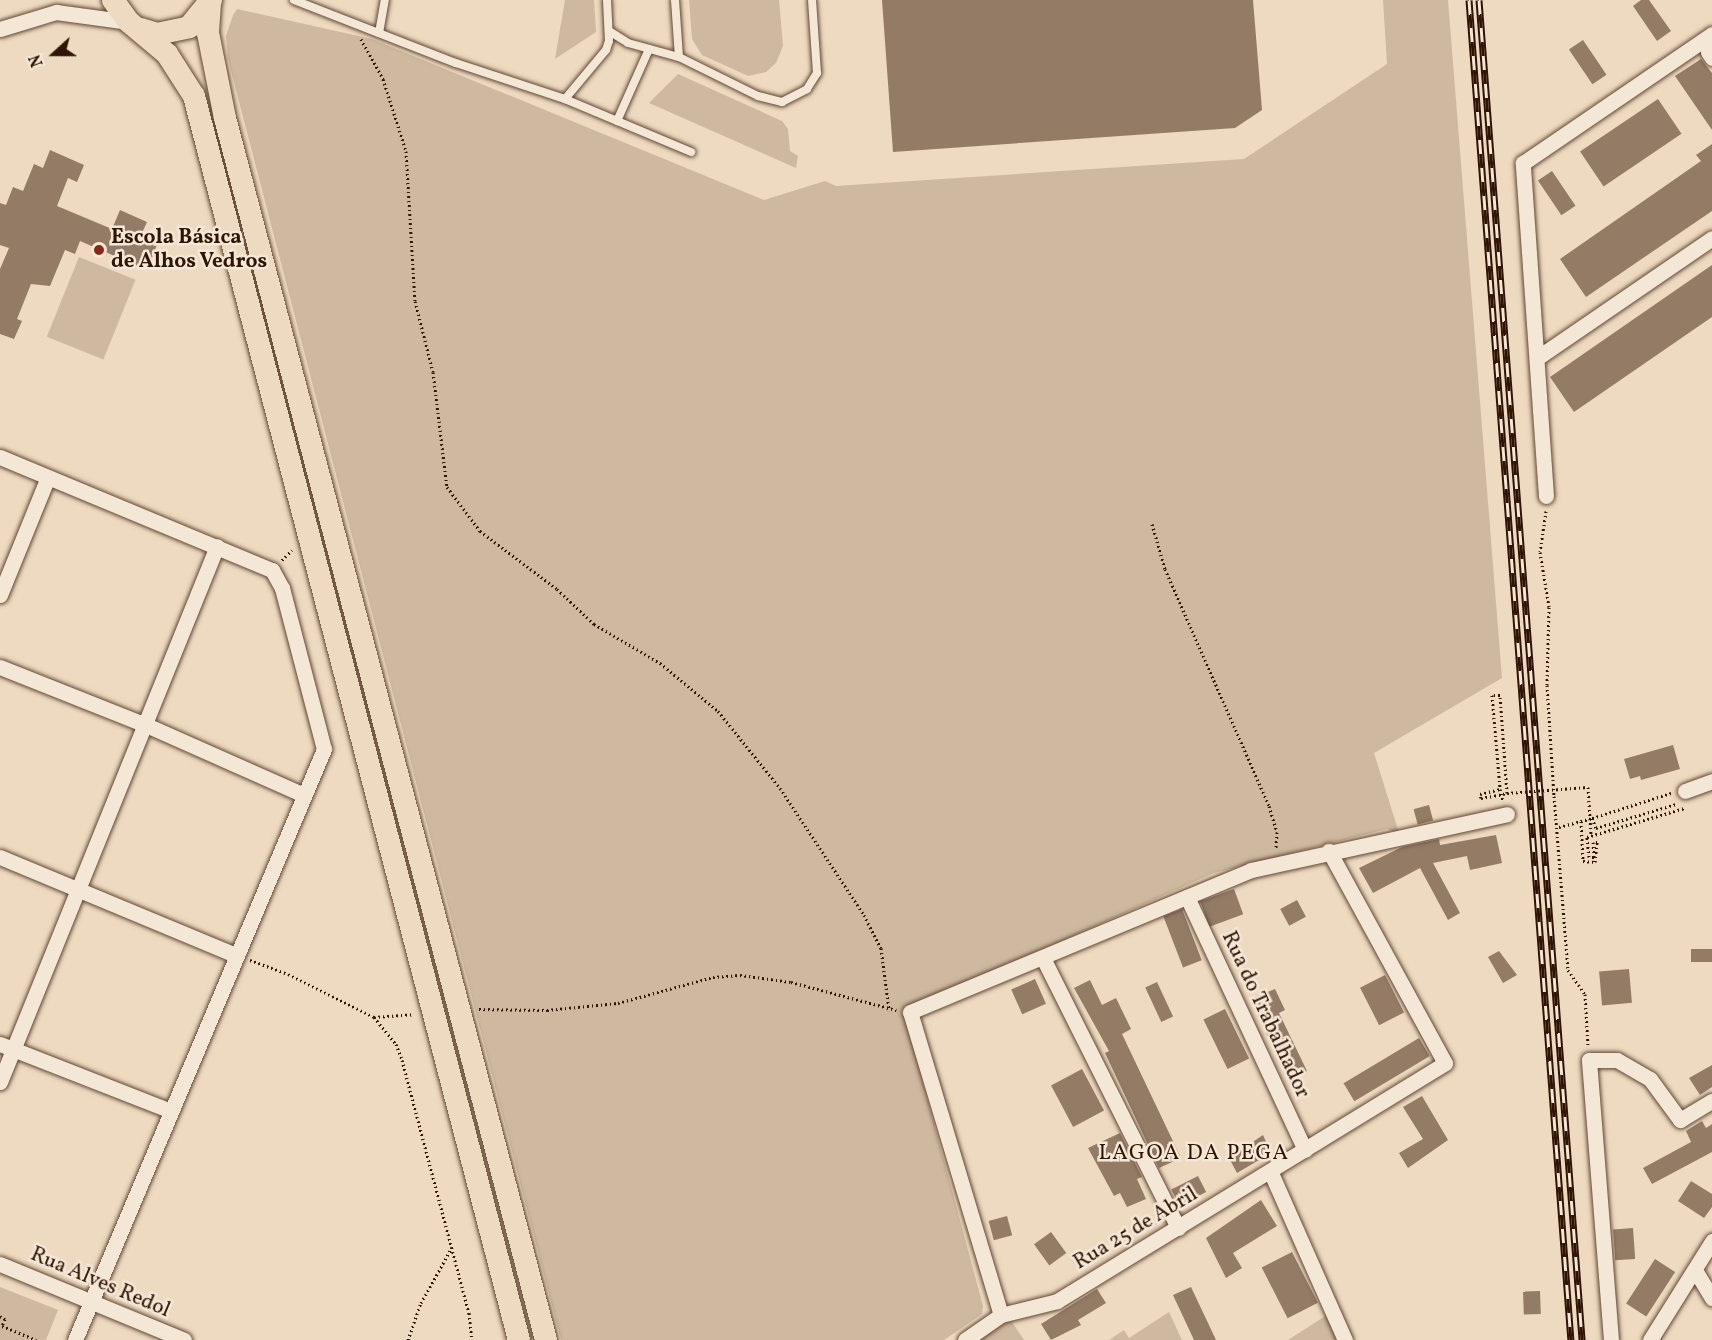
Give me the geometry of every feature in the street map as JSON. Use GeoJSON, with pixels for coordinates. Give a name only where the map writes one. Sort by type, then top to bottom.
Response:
{"type":"FeatureCollection","features":[{"type":"Feature","properties":{"kind":"main road"},"geometry":{"type":"LineString","coordinates":[[113,0],[135,26],[167,54],[194,96],[519,1340]]}},
{"type":"Feature","properties":{"kind":"main road"},"geometry":{"type":"LineString","coordinates":[[135,26],[157,34],[189,27],[211,2]]}},
{"type":"Feature","properties":{"kind":"main road"},"geometry":{"type":"LineString","coordinates":[[211,2],[208,33],[225,118],[546,1340]]}},
{"type":"Feature","properties":{"kind":"street"},"geometry":{"type":"LineString","coordinates":[[0,29],[56,12],[72,0]]}},
{"type":"Feature","properties":{"kind":"street"},"geometry":{"type":"LineString","coordinates":[[56,12],[135,26]]}},
{"type":"Feature","properties":{"kind":"street"},"geometry":{"type":"LineString","coordinates":[[1546,496],[1524,163],[1712,34]]}},
{"type":"Feature","properties":{"kind":"street"},"geometry":{"type":"LineString","coordinates":[[1712,50],[1708,52],[1712,58]]}},
{"type":"Feature","properties":{"kind":"street"},"geometry":{"type":"LineString","coordinates":[[1537,358],[1712,238]]}},
{"type":"Feature","properties":{"kind":"street"},"geometry":{"type":"LineString","coordinates":[[0,457],[272,570],[282,588],[324,749],[75,1340]]}},
{"type":"Feature","properties":{"kind":"street"},"geometry":{"type":"LineString","coordinates":[[0,595],[48,477]]}},
{"type":"Feature","properties":{"kind":"street"},"geometry":{"type":"LineString","coordinates":[[0,1082],[7,1047],[80,888],[217,546]]}},
{"type":"Feature","properties":{"kind":"street"},"geometry":{"type":"LineString","coordinates":[[0,667],[146,725],[304,795]]}},
{"type":"Feature","properties":{"kind":"street"},"geometry":{"type":"LineString","coordinates":[[1683,797],[1712,781]]}},
{"type":"Feature","properties":{"kind":"street"},"geometry":{"type":"LineString","coordinates":[[1001,1316],[910,1012],[1187,897],[1274,865],[1329,851],[1507,814]]}},
{"type":"Feature","properties":{"kind":"street","name":"Rua 25 de Abril"},"geometry":{"type":"LineString","coordinates":[[965,1340],[1001,1316],[1057,1301],[1271,1173],[1444,1063],[1329,851]]}},
{"type":"Feature","properties":{"kind":"street"},"geometry":{"type":"LineString","coordinates":[[0,857],[80,888],[236,955]]}},
{"type":"Feature","properties":{"kind":"street","name":"Rua do Trabalhador"},"geometry":{"type":"LineString","coordinates":[[1187,897],[1305,1150]]}},
{"type":"Feature","properties":{"kind":"street"},"geometry":{"type":"LineString","coordinates":[[1043,958],[1178,1228]]}},
{"type":"Feature","properties":{"kind":"street"},"geometry":{"type":"LineString","coordinates":[[7,1047],[171,1111]]}},
{"type":"Feature","properties":{"kind":"street"},"geometry":{"type":"LineString","coordinates":[[1611,1340],[1589,1060],[1617,1060],[1650,1079],[1680,1120],[1712,1101]]}},
{"type":"Feature","properties":{"kind":"street"},"geometry":{"type":"LineString","coordinates":[[1271,1173],[1345,1340]]}},
{"type":"Feature","properties":{"kind":"street"},"geometry":{"type":"LineString","coordinates":[[1650,1340],[1712,1241]]}},
{"type":"Feature","properties":{"kind":"street","name":"Rua Alves Redol"},"geometry":{"type":"LineString","coordinates":[[0,1264],[184,1340]]}},
{"type":"Feature","properties":{"kind":"street"},"geometry":{"type":"LineString","coordinates":[[1695,1270],[1712,1298]]}},
{"type":"Feature","properties":{"kind":"lane"},"geometry":{"type":"LineString","coordinates":[[294,0],[351,23],[565,99],[691,152]]}},
{"type":"Feature","properties":{"kind":"lane"},"geometry":{"type":"LineString","coordinates":[[379,33],[385,0]]}},
{"type":"Feature","properties":{"kind":"lane"},"geometry":{"type":"LineString","coordinates":[[565,99],[606,50],[609,31],[607,0]]}},
{"type":"Feature","properties":{"kind":"lane"},"geometry":{"type":"LineString","coordinates":[[675,0],[679,57]]}},
{"type":"Feature","properties":{"kind":"lane"},"geometry":{"type":"LineString","coordinates":[[609,31],[649,49],[679,57],[773,102],[791,99],[807,89],[818,74],[812,0]]}},
{"type":"Feature","properties":{"kind":"lane"},"geometry":{"type":"LineString","coordinates":[[617,121],[649,49]]}},
{"type":"Feature","properties":{"kind":"path"},"geometry":{"type":"LineString","coordinates":[[351,23],[383,79],[406,151],[415,301],[433,372],[447,487],[480,531],[557,589],[594,624],[660,663],[718,711],[780,788],[864,915],[880,948],[889,1010]]}},
{"type":"Feature","properties":{"kind":"path"},"geometry":{"type":"LineString","coordinates":[[1546,496],[1540,552],[1549,607],[1547,685],[1568,970],[1585,994],[1589,1060]]}},
{"type":"Feature","properties":{"kind":"path"},"geometry":{"type":"LineString","coordinates":[[1152,524],[1166,569],[1269,806],[1277,832],[1274,865]]}},
{"type":"Feature","properties":{"kind":"path"},"geometry":{"type":"LineString","coordinates":[[1507,793],[1500,694],[1492,695],[1500,789],[1507,814]]}},
{"type":"Feature","properties":{"kind":"path"},"geometry":{"type":"LineString","coordinates":[[1500,789],[1480,794],[1481,798],[1507,793],[1588,787],[1592,835]]}},
{"type":"Feature","properties":{"kind":"path"},"geometry":{"type":"LineString","coordinates":[[1559,828],[1657,796],[1683,797]]}},
{"type":"Feature","properties":{"kind":"path"},"geometry":{"type":"LineString","coordinates":[[1592,818],[1596,828],[1683,797]]}},
{"type":"Feature","properties":{"kind":"path"},"geometry":{"type":"LineString","coordinates":[[1581,821],[1583,861],[1589,863],[1599,858],[1595,840],[1594,857],[1589,857],[1587,837],[1693,806]]}},
{"type":"Feature","properties":{"kind":"path"},"geometry":{"type":"LineString","coordinates":[[236,955],[288,974],[374,1017],[396,1044],[452,1247],[471,1340]]}},
{"type":"Feature","properties":{"kind":"path"},"geometry":{"type":"LineString","coordinates":[[459,1008],[547,1010],[618,1003],[713,977],[740,975],[791,982],[889,1010],[910,1012]]}},
{"type":"Feature","properties":{"kind":"path"},"geometry":{"type":"LineString","coordinates":[[374,1017],[418,1013]]}},
{"type":"Feature","properties":{"kind":"path"},"geometry":{"type":"LineString","coordinates":[[408,1340],[421,1303],[452,1247]]}},
{"type":"Feature","properties":{"kind":"path"},"geometry":{"type":"LineString","coordinates":[[0,1316],[5,1319],[2,1326],[36,1340]]}},
{"type":"Feature","properties":{"kind":"shaded area"},"geometry":{"type":"Polygon","coordinates":[[[565,0],[594,0],[596,32],[555,59],[565,0]]]}},
{"type":"Feature","properties":{"kind":"shaded area"},"geometry":{"type":"Polygon","coordinates":[[[689,0],[779,0],[783,46],[776,63],[766,72],[748,76],[702,55],[692,39],[689,0]]]}},
{"type":"Feature","properties":{"kind":"shaded area"},"geometry":{"type":"Polygon","coordinates":[[[1383,0],[1448,0],[1502,678],[1374,753],[1399,833],[1387,829],[1214,873],[904,1011],[983,1306],[982,1314],[944,1340],[561,1340],[228,59],[226,36],[233,15],[237,9],[372,39],[764,200],[825,181],[836,186],[1244,159],[1387,64],[1383,0]]]}},
{"type":"Feature","properties":{"kind":"shaded area"},"geometry":{"type":"Polygon","coordinates":[[[678,74],[782,121],[788,129],[790,151],[798,156],[796,168],[649,103],[678,74]]]}},
{"type":"Feature","properties":{"kind":"shaded area"},"geometry":{"type":"Polygon","coordinates":[[[79,257],[136,280],[103,360],[47,337],[79,257]]]}},
{"type":"Feature","properties":{"kind":"shaded area"},"geometry":{"type":"Polygon","coordinates":[[[0,1287],[58,1310],[46,1340],[0,1340],[0,1287]]]}},
{"type":"Feature","properties":{"kind":"shaded area"},"geometry":{"type":"Polygon","coordinates":[[[1169,1312],[1182,1340],[1109,1340],[1124,1330],[1129,1338],[1169,1312]]]}},
{"type":"Feature","properties":{"kind":"shaded area"},"geometry":{"type":"Polygon","coordinates":[[[1330,1313],[1342,1340],[1288,1340],[1330,1313]]]}},
{"type":"Feature","properties":{"kind":"shaded area"},"geometry":{"type":"Polygon","coordinates":[[[999,1321],[1012,1322],[1024,1340],[971,1340],[999,1321]]]}},
{"type":"Feature","properties":{"kind":"building"},"geometry":{"type":"Polygon","coordinates":[[[882,0],[1253,0],[1262,110],[1235,128],[893,152],[882,0]]]}},
{"type":"Feature","properties":{"kind":"building"},"geometry":{"type":"Polygon","coordinates":[[[1641,0],[1649,0],[1671,31],[1657,41],[1633,6],[1641,0]]]}},
{"type":"Feature","properties":{"kind":"building"},"geometry":{"type":"Polygon","coordinates":[[[1583,40],[1606,75],[1592,84],[1569,50],[1583,40]]]}},
{"type":"Feature","properties":{"kind":"building"},"geometry":{"type":"Polygon","coordinates":[[[1701,59],[1712,73],[1712,130],[1675,76],[1701,59]]]}},
{"type":"Feature","properties":{"kind":"building"},"geometry":{"type":"Polygon","coordinates":[[[1658,99],[1681,134],[1604,186],[1580,152],[1658,99]]]}},
{"type":"Feature","properties":{"kind":"building"},"geometry":{"type":"Polygon","coordinates":[[[1712,144],[1712,211],[1586,297],[1560,259],[1701,161],[1696,155],[1712,144]]]}},
{"type":"Feature","properties":{"kind":"building"},"geometry":{"type":"Polygon","coordinates":[[[50,150],[84,165],[77,182],[68,178],[57,206],[112,229],[120,210],[147,222],[141,235],[158,242],[147,270],[80,241],[75,254],[65,250],[50,286],[31,284],[17,319],[22,321],[14,339],[0,334],[0,269],[9,248],[0,245],[0,203],[6,205],[13,187],[23,191],[34,164],[43,168],[50,150]]]}},
{"type":"Feature","properties":{"kind":"building"},"geometry":{"type":"Polygon","coordinates":[[[1552,171],[1575,206],[1561,215],[1538,181],[1552,171]]]}},
{"type":"Feature","properties":{"kind":"building"},"geometry":{"type":"Polygon","coordinates":[[[1712,265],[1712,317],[1574,412],[1550,377],[1712,265]]]}},
{"type":"Feature","properties":{"kind":"building"},"geometry":{"type":"Polygon","coordinates":[[[1673,745],[1680,769],[1641,780],[1640,776],[1630,779],[1624,759],[1673,745]]]}},
{"type":"Feature","properties":{"kind":"building"},"geometry":{"type":"Polygon","coordinates":[[[1429,805],[1433,820],[1418,825],[1414,809],[1429,805]]]}},
{"type":"Feature","properties":{"kind":"building"},"geometry":{"type":"Polygon","coordinates":[[[1496,835],[1502,863],[1470,870],[1467,856],[1433,863],[1460,913],[1448,920],[1420,868],[1373,893],[1359,868],[1402,847],[1439,839],[1440,845],[1496,835]]]}},
{"type":"Feature","properties":{"kind":"building"},"geometry":{"type":"Polygon","coordinates":[[[1234,889],[1243,914],[1209,927],[1200,901],[1234,889]]]}},
{"type":"Feature","properties":{"kind":"building"},"geometry":{"type":"Polygon","coordinates":[[[1297,900],[1306,917],[1289,926],[1280,909],[1297,900]]]}},
{"type":"Feature","properties":{"kind":"building"},"geometry":{"type":"Polygon","coordinates":[[[1182,909],[1202,960],[1183,968],[1163,916],[1182,909]]]}},
{"type":"Feature","properties":{"kind":"building"},"geometry":{"type":"Polygon","coordinates":[[[1691,949],[1712,949],[1712,962],[1691,962],[1691,949]]]}},
{"type":"Feature","properties":{"kind":"building"},"geometry":{"type":"Polygon","coordinates":[[[1499,951],[1517,975],[1503,983],[1488,957],[1499,951]]]}},
{"type":"Feature","properties":{"kind":"building"},"geometry":{"type":"Polygon","coordinates":[[[1629,969],[1632,1003],[1602,1005],[1599,972],[1629,969]]]}},
{"type":"Feature","properties":{"kind":"building"},"geometry":{"type":"Polygon","coordinates":[[[1385,975],[1404,1012],[1379,1025],[1360,988],[1385,975]]]}},
{"type":"Feature","properties":{"kind":"building"},"geometry":{"type":"Polygon","coordinates":[[[1035,979],[1046,1004],[1022,1014],[1011,990],[1035,979]]]}},
{"type":"Feature","properties":{"kind":"building"},"geometry":{"type":"Polygon","coordinates":[[[1090,980],[1102,1005],[1116,998],[1131,1029],[1122,1034],[1181,1158],[1159,1168],[1105,1053],[1109,1051],[1074,988],[1090,980]]]}},
{"type":"Feature","properties":{"kind":"building"},"geometry":{"type":"Polygon","coordinates":[[[1157,982],[1173,1016],[1161,1022],[1145,987],[1157,982]]]}},
{"type":"Feature","properties":{"kind":"building"},"geometry":{"type":"Polygon","coordinates":[[[1275,989],[1285,1010],[1279,1013],[1307,1071],[1290,1082],[1250,999],[1275,989]]]}},
{"type":"Feature","properties":{"kind":"building"},"geometry":{"type":"Polygon","coordinates":[[[1225,1009],[1249,1058],[1228,1069],[1203,1020],[1225,1009]]]}},
{"type":"Feature","properties":{"kind":"building"},"geometry":{"type":"Polygon","coordinates":[[[1419,1038],[1430,1056],[1354,1101],[1344,1083],[1419,1038]]]}},
{"type":"Feature","properties":{"kind":"building"},"geometry":{"type":"Polygon","coordinates":[[[1712,1065],[1712,1087],[1700,1095],[1689,1078],[1712,1065]]]}},
{"type":"Feature","properties":{"kind":"building"},"geometry":{"type":"Polygon","coordinates":[[[1082,1069],[1104,1110],[1073,1127],[1051,1085],[1082,1069]]]}},
{"type":"Feature","properties":{"kind":"building"},"geometry":{"type":"Polygon","coordinates":[[[1422,1096],[1448,1140],[1408,1168],[1399,1153],[1423,1139],[1403,1107],[1422,1096]]]}},
{"type":"Feature","properties":{"kind":"building"},"geometry":{"type":"Polygon","coordinates":[[[1702,1121],[1706,1128],[1712,1124],[1712,1152],[1652,1184],[1643,1168],[1691,1142],[1686,1131],[1702,1121]]]}},
{"type":"Feature","properties":{"kind":"building"},"geometry":{"type":"Polygon","coordinates":[[[1120,1133],[1142,1177],[1137,1179],[1146,1199],[1127,1207],[1120,1193],[1114,1196],[1088,1148],[1120,1133]]]}},
{"type":"Feature","properties":{"kind":"building"},"geometry":{"type":"Polygon","coordinates":[[[1263,1135],[1271,1153],[1237,1173],[1229,1158],[1263,1135]]]}},
{"type":"Feature","properties":{"kind":"building"},"geometry":{"type":"Polygon","coordinates":[[[1198,1176],[1206,1192],[1179,1206],[1171,1190],[1198,1176]]]}},
{"type":"Feature","properties":{"kind":"building"},"geometry":{"type":"Polygon","coordinates":[[[1691,1181],[1712,1194],[1712,1207],[1704,1218],[1678,1201],[1691,1181]]]}},
{"type":"Feature","properties":{"kind":"building"},"geometry":{"type":"Polygon","coordinates":[[[1261,1200],[1277,1226],[1233,1253],[1242,1268],[1226,1278],[1206,1238],[1261,1200]]]}},
{"type":"Feature","properties":{"kind":"building"},"geometry":{"type":"Polygon","coordinates":[[[1007,1216],[1012,1235],[994,1240],[989,1221],[1007,1216]]]}},
{"type":"Feature","properties":{"kind":"building"},"geometry":{"type":"Polygon","coordinates":[[[1633,1228],[1635,1259],[1615,1260],[1613,1229],[1633,1228]]]}},
{"type":"Feature","properties":{"kind":"building"},"geometry":{"type":"Polygon","coordinates":[[[1051,1232],[1066,1253],[1049,1265],[1034,1244],[1051,1232]]]}},
{"type":"Feature","properties":{"kind":"building"},"geometry":{"type":"Polygon","coordinates":[[[1292,1252],[1318,1303],[1288,1318],[1262,1267],[1292,1252]]]}},
{"type":"Feature","properties":{"kind":"building"},"geometry":{"type":"Polygon","coordinates":[[[1655,1259],[1675,1272],[1646,1317],[1626,1303],[1655,1259]]]}},
{"type":"Feature","properties":{"kind":"building"},"geometry":{"type":"Polygon","coordinates":[[[1191,1287],[1216,1340],[1194,1340],[1173,1295],[1191,1287]]]}},
{"type":"Feature","properties":{"kind":"building"},"geometry":{"type":"Polygon","coordinates":[[[1097,1289],[1106,1303],[1078,1320],[1081,1325],[1051,1340],[1041,1324],[1097,1289]]]}},
{"type":"Feature","properties":{"kind":"building"},"geometry":{"type":"Polygon","coordinates":[[[1540,1291],[1541,1314],[1524,1315],[1523,1292],[1540,1291]]]}},
{"type":"Feature","properties":{"kind":"railway"},"geometry":{"type":"LineString","coordinates":[[1469,0],[1571,1340]]}},
{"type":"Feature","properties":{"kind":"railway"},"geometry":{"type":"LineString","coordinates":[[1479,0],[1582,1340]]}},
{"type":"Feature","properties":{"kind":"place","name":"Escola Básica de Alhos Vedros"},"geometry":{"type":"Point","coordinates":[99,250]}},
{"type":"Feature","properties":{"kind":"district","name":"LAGOA DA PEGA"},"geometry":{"type":"Point","coordinates":[1194,1154]}}]}
